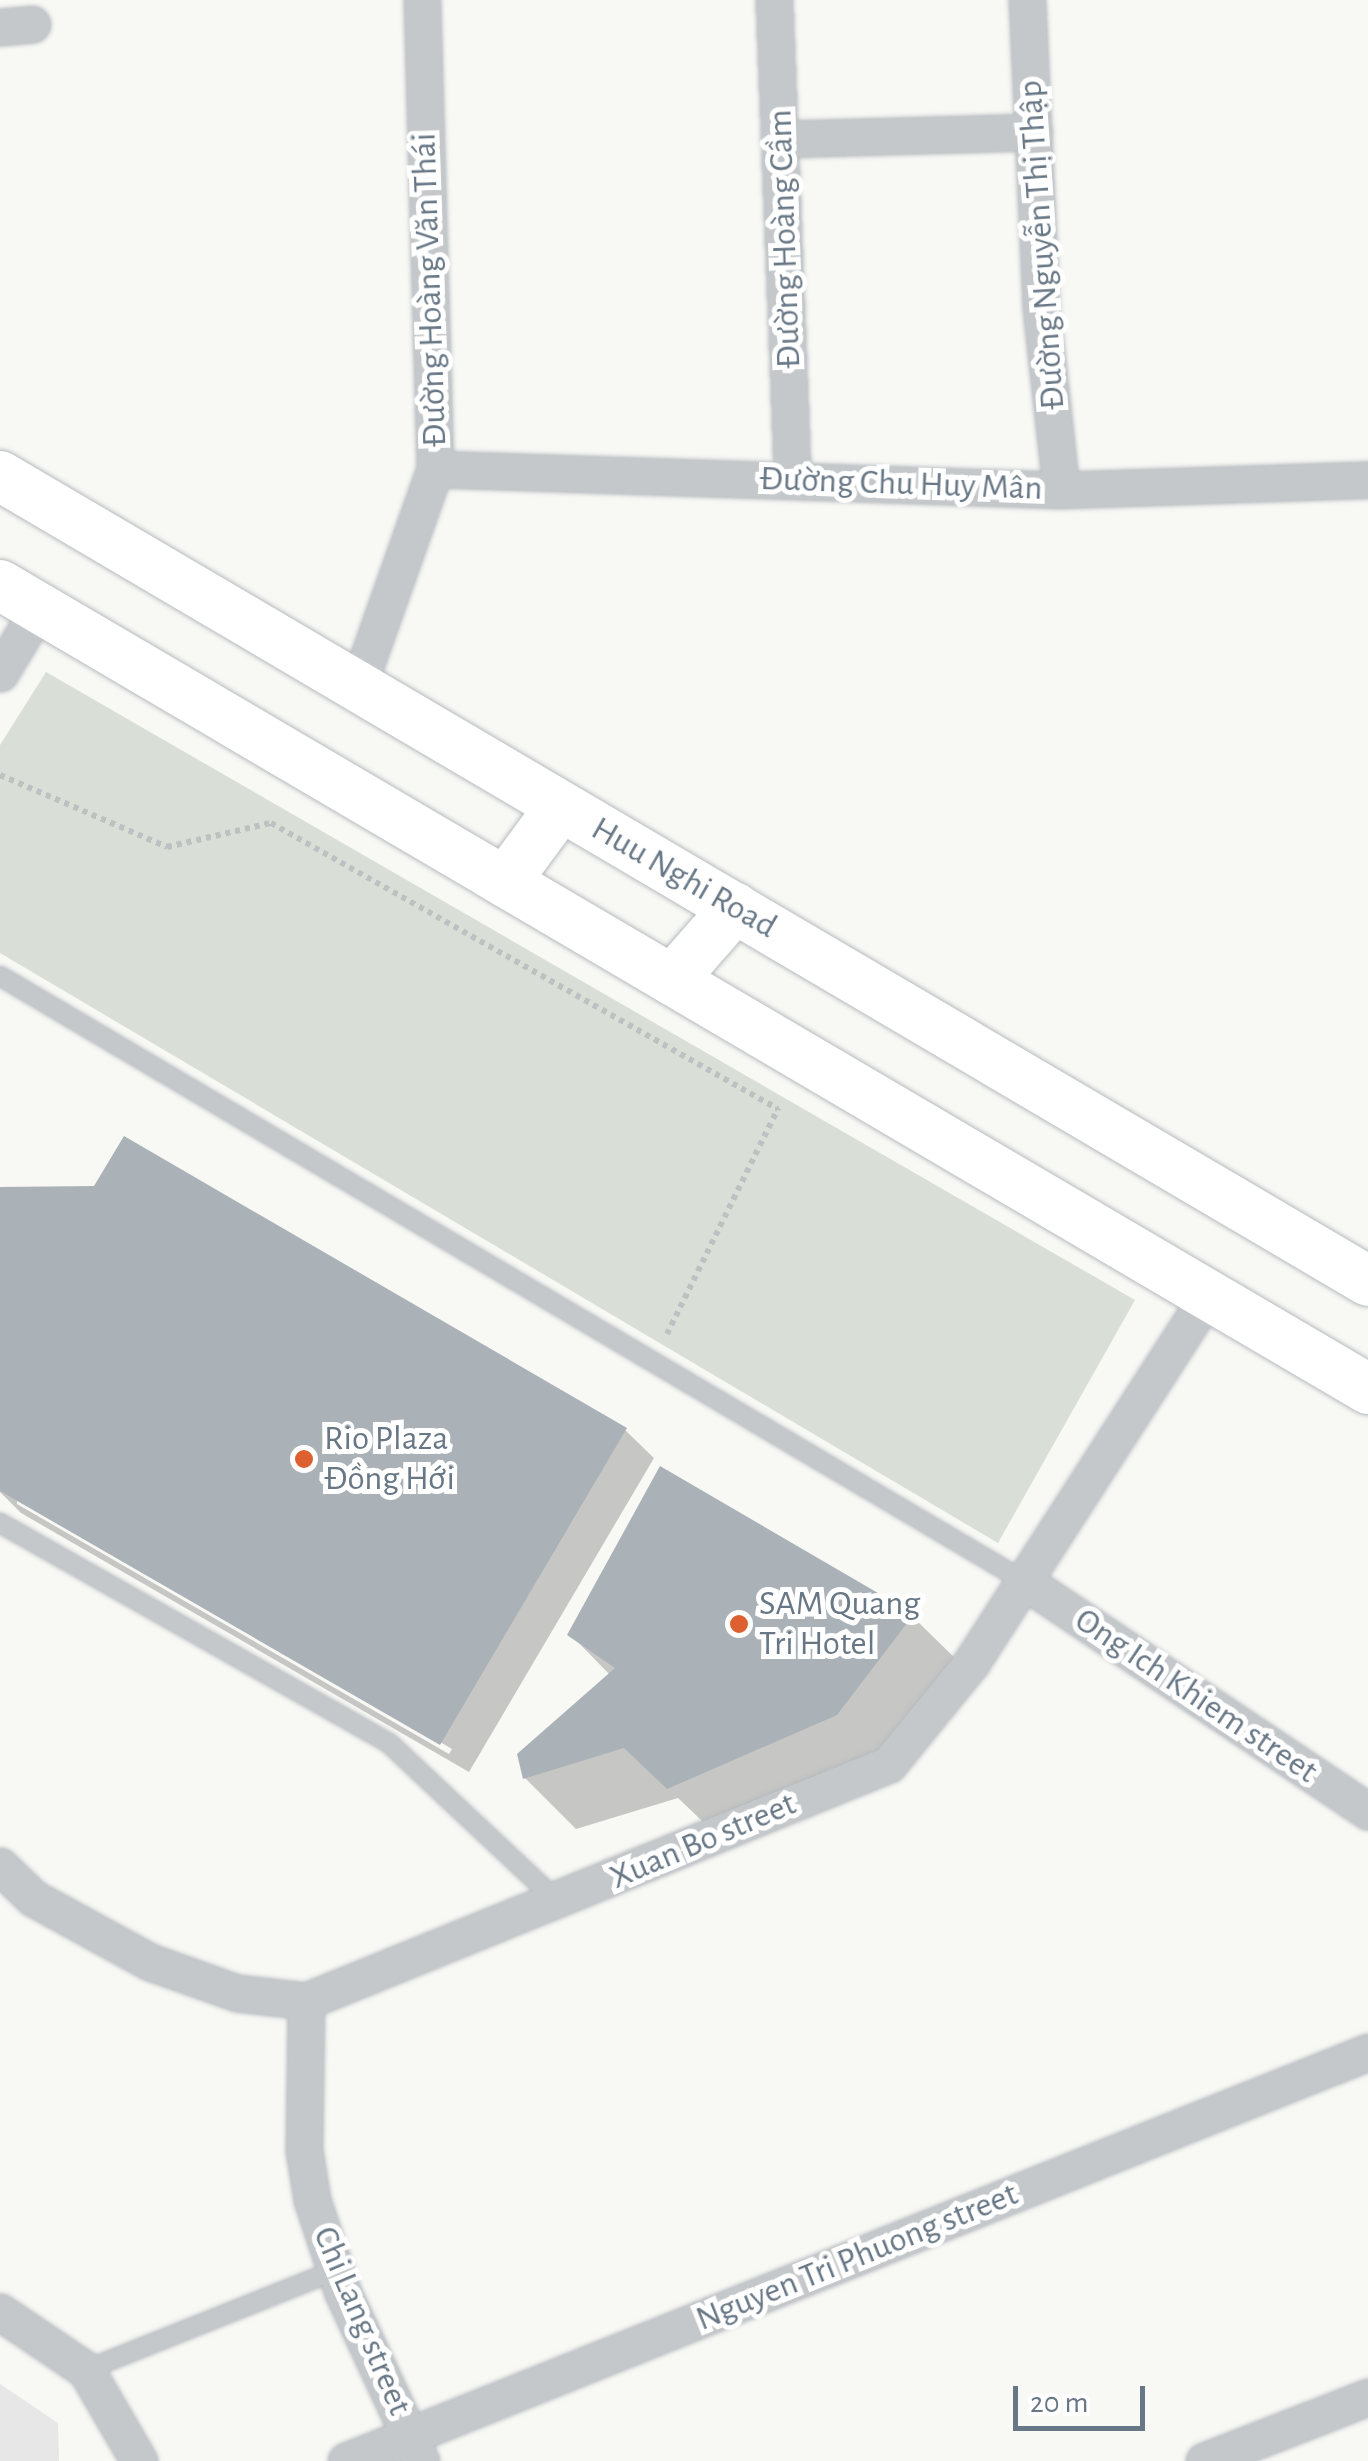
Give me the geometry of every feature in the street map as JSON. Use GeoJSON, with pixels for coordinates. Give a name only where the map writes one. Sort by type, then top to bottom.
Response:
{"type":"FeatureCollection","features":[{"type":"Feature","properties":{"kind":"main road","name":"Huu Nghi Road"},"geometry":{"type":"LineString","coordinates":[[0,476],[1368,1281]]}},
{"type":"Feature","properties":{"kind":"main road"},"geometry":{"type":"LineString","coordinates":[[19,597],[1368,1389]]}},
{"type":"Feature","properties":{"kind":"main road"},"geometry":{"type":"LineString","coordinates":[[505,882],[560,806]]}},
{"type":"Feature","properties":{"kind":"main road"},"geometry":{"type":"LineString","coordinates":[[672,980],[736,908]]}},
{"type":"Feature","properties":{"kind":"street","name":"Đường Hoàng Văn Thái"},"geometry":{"type":"LineString","coordinates":[[358,686],[435,469],[422,0]]}},
{"type":"Feature","properties":{"kind":"street","name":"Đường Hoàng Cầm"},"geometry":{"type":"LineString","coordinates":[[774,0],[783,139],[792,478]]}},
{"type":"Feature","properties":{"kind":"street","name":"Đường Nguyễn Thị Thập"},"geometry":{"type":"LineString","coordinates":[[1026,0],[1061,490]]}},
{"type":"Feature","properties":{"kind":"street"},"geometry":{"type":"LineString","coordinates":[[783,139],[1034,132]]}},
{"type":"Feature","properties":{"kind":"street","name":"Đường Chu Huy Mân"},"geometry":{"type":"LineString","coordinates":[[435,469],[1061,490],[1368,480]]}},
{"type":"Feature","properties":{"kind":"street"},"geometry":{"type":"LineString","coordinates":[[0,673],[19,597]]}},
{"type":"Feature","properties":{"kind":"street","name":"Xuan Bo street"},"geometry":{"type":"LineString","coordinates":[[0,1866],[33,1898],[150,1962],[238,1994],[306,2001],[558,1902],[889,1764],[1024,1582],[1208,1295]]}},
{"type":"Feature","properties":{"kind":"street","name":"Ong Ich Khiem street"},"geometry":{"type":"LineString","coordinates":[[1024,1582],[1368,1811]]}},
{"type":"Feature","properties":{"kind":"street","name":"Chi Lang street"},"geometry":{"type":"LineString","coordinates":[[306,2001],[304,2150],[334,2272],[416,2449]]}},
{"type":"Feature","properties":{"kind":"street","name":"Nguyen Tri Phuong street"},"geometry":{"type":"LineString","coordinates":[[346,2461],[416,2449],[1368,2052]]}},
{"type":"Feature","properties":{"kind":"street"},"geometry":{"type":"LineString","coordinates":[[0,2312],[86,2370],[139,2461]]}},
{"type":"Feature","properties":{"kind":"street"},"geometry":{"type":"LineString","coordinates":[[1204,2461],[1368,2397]]}},
{"type":"Feature","properties":{"kind":"lane"},"geometry":{"type":"LineString","coordinates":[[0,976],[1024,1582]]}},
{"type":"Feature","properties":{"kind":"lane"},"geometry":{"type":"LineString","coordinates":[[0,1523],[390,1744],[558,1902]]}},
{"type":"Feature","properties":{"kind":"lane"},"geometry":{"type":"LineString","coordinates":[[86,2370],[334,2272]]}},
{"type":"Feature","properties":{"kind":"path"},"geometry":{"type":"LineString","coordinates":[[0,775],[167,847],[271,822],[778,1110]]}},
{"type":"Feature","properties":{"kind":"path"},"geometry":{"type":"LineString","coordinates":[[653,1362],[804,1058]]}},
{"type":"Feature","properties":{"kind":"shaded area"},"geometry":{"type":"Polygon","coordinates":[[[46,672],[1135,1300],[998,1543],[0,953],[0,745],[46,672]]]}},
{"type":"Feature","properties":{"kind":"shaded area"},"geometry":{"type":"Polygon","coordinates":[[[0,2384],[58,2423],[59,2461],[0,2461],[0,2384]]]}},
{"type":"Feature","properties":{"kind":"building","name":"Rio Plaza Đồng Hới"},"geometry":{"type":"Polygon","coordinates":[[[124,1136],[627,1428],[440,1745],[0,1491],[0,1187],[94,1186],[124,1136]]]}},
{"type":"Feature","properties":{"kind":"building","name":"SAM Quang Tri Hotel"},"geometry":{"type":"Polygon","coordinates":[[[660,1466],[914,1614],[837,1715],[667,1789],[624,1748],[523,1779],[517,1754],[615,1668],[567,1635],[660,1466]]]}},
{"type":"Feature","properties":{"kind":"place","name":"Rio Plaza Đồng Hới"},"geometry":{"type":"Point","coordinates":[304,1459]}},
{"type":"Feature","properties":{"kind":"place","name":"SAM Quang Tri Hotel"},"geometry":{"type":"Point","coordinates":[739,1624]}}]}
